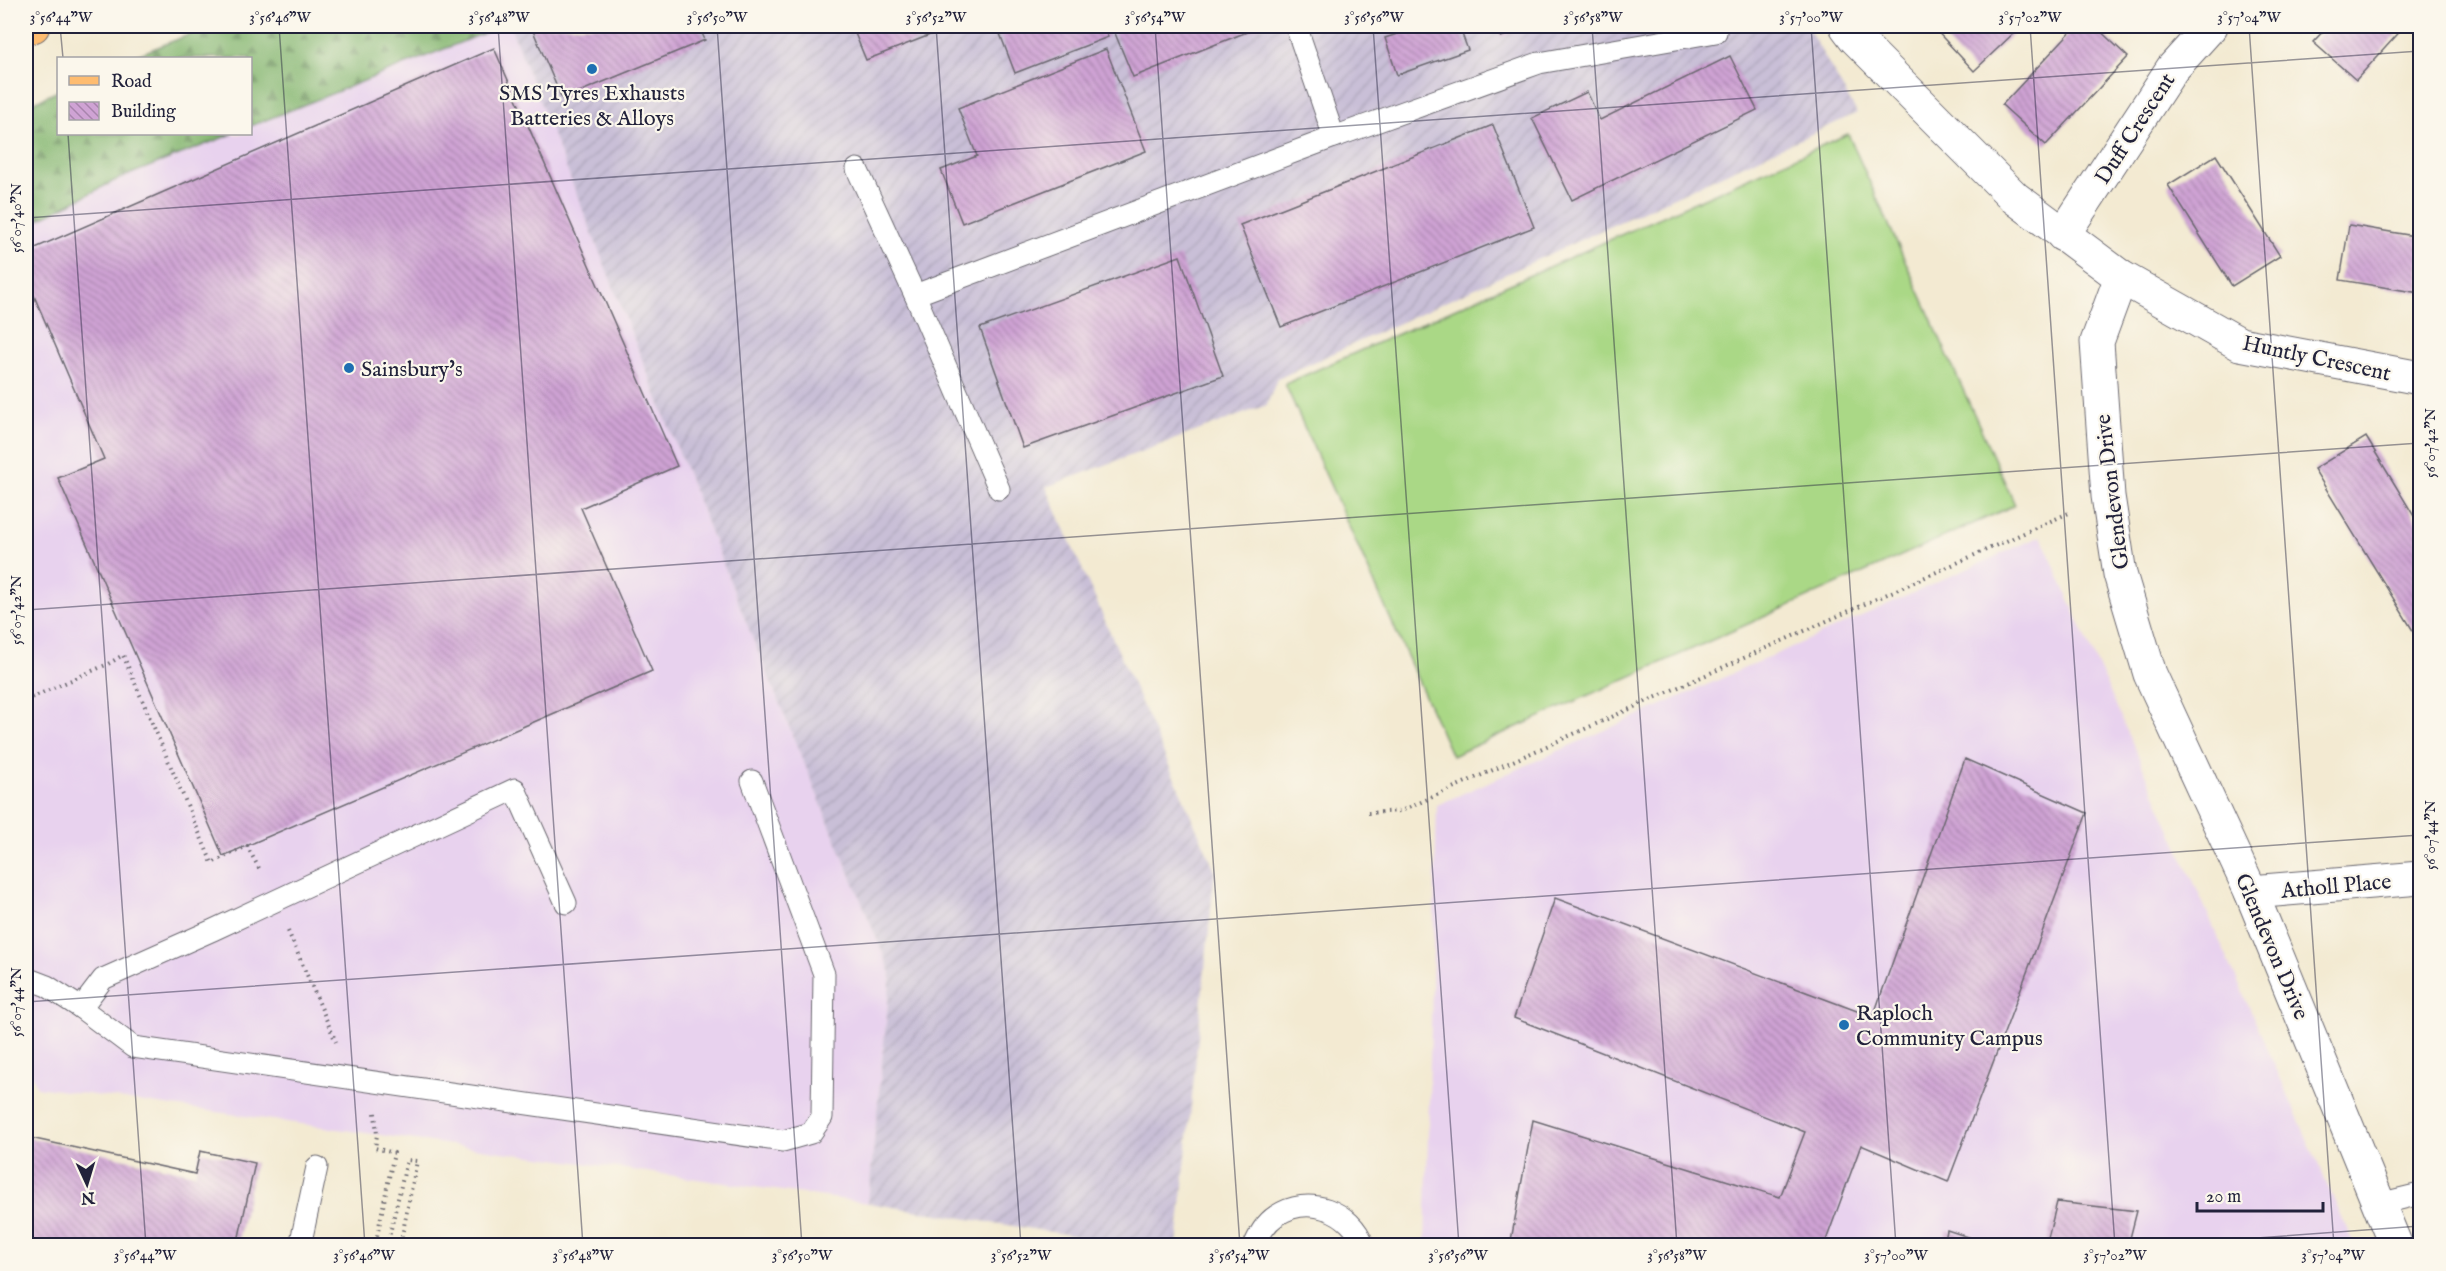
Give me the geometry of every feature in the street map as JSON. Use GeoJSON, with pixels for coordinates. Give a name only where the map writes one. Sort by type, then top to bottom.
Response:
{"type":"FeatureCollection","features":[{"type":"Feature","properties":{"kind":"main road"},"geometry":{"type":"LineString","coordinates":[[26,28],[33,26]]}},
{"type":"Feature","properties":{"kind":"street"},"geometry":{"type":"LineString","coordinates":[[1846,26],[1870,54],[2015,198],[2121,277]]}},
{"type":"Feature","properties":{"kind":"street","name":"Duff Crescent"},"geometry":{"type":"LineString","coordinates":[[2064,235],[2172,69],[2211,26]]}},
{"type":"Feature","properties":{"kind":"street","name":"Huntly Crescent"},"geometry":{"type":"LineString","coordinates":[[2121,277],[2240,344],[2419,380]]}},
{"type":"Feature","properties":{"kind":"street","name":"Glendevon Drive"},"geometry":{"type":"LineString","coordinates":[[2121,277],[2097,342],[2108,496],[2120,574],[2150,674],[2251,892],[2396,1245]]}},
{"type":"Feature","properties":{"kind":"street","name":"Atholl Place"},"geometry":{"type":"LineString","coordinates":[[2251,892],[2421,878]]}},
{"type":"Feature","properties":{"kind":"lane"},"geometry":{"type":"LineString","coordinates":[[1296,26],[1334,137]]}},
{"type":"Feature","properties":{"kind":"lane"},"geometry":{"type":"LineString","coordinates":[[915,295],[1334,137],[1539,63],[1716,32]]}},
{"type":"Feature","properties":{"kind":"lane"},"geometry":{"type":"LineString","coordinates":[[857,169],[915,295],[999,489]]}},
{"type":"Feature","properties":{"kind":"lane"},"geometry":{"type":"LineString","coordinates":[[26,978],[47,986],[133,1047],[783,1141],[811,1133],[822,1117],[825,974],[752,781]]}},
{"type":"Feature","properties":{"kind":"lane"},"geometry":{"type":"LineString","coordinates":[[81,1008],[103,979],[515,789],[566,903]]}},
{"type":"Feature","properties":{"kind":"lane"},"geometry":{"type":"LineString","coordinates":[[300,1245],[317,1167]]}},
{"type":"Feature","properties":{"kind":"lane"},"geometry":{"type":"LineString","coordinates":[[2379,1204],[2421,1194]]}},
{"type":"Feature","properties":{"kind":"lane"},"geometry":{"type":"LineString","coordinates":[[1254,1245],[1263,1229],[1275,1216],[1291,1208],[1309,1205],[1326,1208],[1342,1215],[1355,1228],[1364,1245]]}},
{"type":"Feature","properties":{"kind":"path"},"geometry":{"type":"LineString","coordinates":[[1368,813],[1401,811],[2108,496]]}},
{"type":"Feature","properties":{"kind":"path"},"geometry":{"type":"LineString","coordinates":[[387,1245],[407,1160],[417,1161],[400,1245]]}},
{"type":"Feature","properties":{"kind":"shaded area"},"geometry":{"type":"Polygon","coordinates":[[[368,26],[510,26],[755,644],[891,973],[868,1203],[37,1087],[26,1060],[26,120],[57,135],[252,135],[252,57],[368,26]]]}},
{"type":"Feature","properties":{"kind":"shaded area"},"geometry":{"type":"Polygon","coordinates":[[[510,26],[1807,26],[1857,113],[1277,379],[1267,405],[1046,487],[1215,870],[1177,1245],[1133,1245],[868,1203],[891,973],[755,644],[510,26]]]}},
{"type":"Feature","properties":{"kind":"shaded area","name":"Raploch Community Campus"},"geometry":{"type":"Polygon","coordinates":[[[2041,536],[2354,1245],[1425,1246],[1437,805],[2041,536]]]}},
{"type":"Feature","properties":{"kind":"green space"},"geometry":{"type":"Polygon","coordinates":[[[211,26],[502,26],[252,126],[252,57],[133,57],[211,26]]]}},
{"type":"Feature","properties":{"kind":"green space"},"geometry":{"type":"Polygon","coordinates":[[[57,91],[57,135],[229,135],[118,179],[26,226],[26,106],[57,91]]]}},
{"type":"Feature","properties":{"kind":"green space"},"geometry":{"type":"Polygon","coordinates":[[[1848,134],[2015,505],[1452,756],[1285,384],[1848,134]]]}},
{"type":"Feature","properties":{"kind":"building","name":"SMS Tyres Exhausts Batteries & Alloys"},"geometry":{"type":"Polygon","coordinates":[[[531,26],[699,26],[705,40],[562,99],[531,26]]]}},
{"type":"Feature","properties":{"kind":"building"},"geometry":{"type":"Polygon","coordinates":[[[852,26],[953,26],[866,60],[852,26]]]}},
{"type":"Feature","properties":{"kind":"building"},"geometry":{"type":"Polygon","coordinates":[[[997,26],[1104,26],[1108,37],[1015,73],[997,26]]]}},
{"type":"Feature","properties":{"kind":"building"},"geometry":{"type":"Polygon","coordinates":[[[1112,26],[1262,26],[1133,77],[1112,26]]]}},
{"type":"Feature","properties":{"kind":"building"},"geometry":{"type":"Polygon","coordinates":[[[1421,26],[1459,26],[1468,50],[1397,75],[1385,38],[1421,26]]]}},
{"type":"Feature","properties":{"kind":"building"},"geometry":{"type":"Polygon","coordinates":[[[1497,26],[1531,26],[1501,37],[1497,26]]]}},
{"type":"Feature","properties":{"kind":"building"},"geometry":{"type":"Polygon","coordinates":[[[1932,26],[2015,26],[2018,29],[1974,71],[1932,26]]]}},
{"type":"Feature","properties":{"kind":"building"},"geometry":{"type":"Polygon","coordinates":[[[2076,26],[2095,26],[2128,57],[2046,145],[2002,105],[2076,26]]]}},
{"type":"Feature","properties":{"kind":"building"},"geometry":{"type":"Polygon","coordinates":[[[2328,26],[2405,26],[2356,80],[2313,42],[2328,26]]]}},
{"type":"Feature","properties":{"kind":"building","name":"Sainsbury's"},"geometry":{"type":"Polygon","coordinates":[[[494,48],[677,466],[581,508],[652,671],[223,856],[58,478],[104,459],[26,277],[26,252],[494,48]]]}},
{"type":"Feature","properties":{"kind":"building"},"geometry":{"type":"Polygon","coordinates":[[[1106,49],[1146,151],[962,223],[941,170],[977,156],[958,108],[1106,49]]]}},
{"type":"Feature","properties":{"kind":"building"},"geometry":{"type":"Polygon","coordinates":[[[1730,56],[1757,110],[1572,200],[1532,118],[1587,92],[1600,120],[1730,56]]]}},
{"type":"Feature","properties":{"kind":"building"},"geometry":{"type":"Polygon","coordinates":[[[1493,125],[1534,227],[1281,327],[1240,225],[1493,125]]]}},
{"type":"Feature","properties":{"kind":"building"},"geometry":{"type":"Polygon","coordinates":[[[2216,155],[2280,256],[2232,286],[2168,185],[2216,155]]]}},
{"type":"Feature","properties":{"kind":"building"},"geometry":{"type":"Polygon","coordinates":[[[2349,225],[2420,237],[2420,293],[2340,280],[2349,225]]]}},
{"type":"Feature","properties":{"kind":"building"},"geometry":{"type":"Polygon","coordinates":[[[1180,256],[1223,376],[1023,448],[980,328],[1180,256]]]}},
{"type":"Feature","properties":{"kind":"building"},"geometry":{"type":"Polygon","coordinates":[[[2366,437],[2420,526],[2420,642],[2314,469],[2366,437]]]}},
{"type":"Feature","properties":{"kind":"building"},"geometry":{"type":"Polygon","coordinates":[[[1965,759],[2087,813],[1948,1182],[1861,1145],[1824,1246],[1510,1246],[1533,1120],[1780,1197],[1805,1132],[1514,1018],[1555,898],[1873,1017],[1965,759]]]}},
{"type":"Feature","properties":{"kind":"building"},"geometry":{"type":"Polygon","coordinates":[[[26,1137],[195,1174],[200,1151],[255,1163],[237,1246],[41,1246],[26,1242],[26,1137]]]}},
{"type":"Feature","properties":{"kind":"building"},"geometry":{"type":"Polygon","coordinates":[[[2057,1202],[2137,1211],[2128,1246],[2046,1246],[2057,1202]]]}},
{"type":"Feature","properties":{"kind":"building"},"geometry":{"type":"Polygon","coordinates":[[[1947,1230],[1993,1245],[1993,1246],[1944,1246],[1947,1230]]]}},
{"type":"Feature","properties":{"kind":"place","name":"SMS Tyres Exhausts Batteries & Alloys"},"geometry":{"type":"Point","coordinates":[592,69]}},
{"type":"Feature","properties":{"kind":"place","name":"Sainsbury's"},"geometry":{"type":"Point","coordinates":[349,368]}},
{"type":"Feature","properties":{"kind":"place","name":"Raploch Community Campus"},"geometry":{"type":"Point","coordinates":[1844,1025]}}]}
